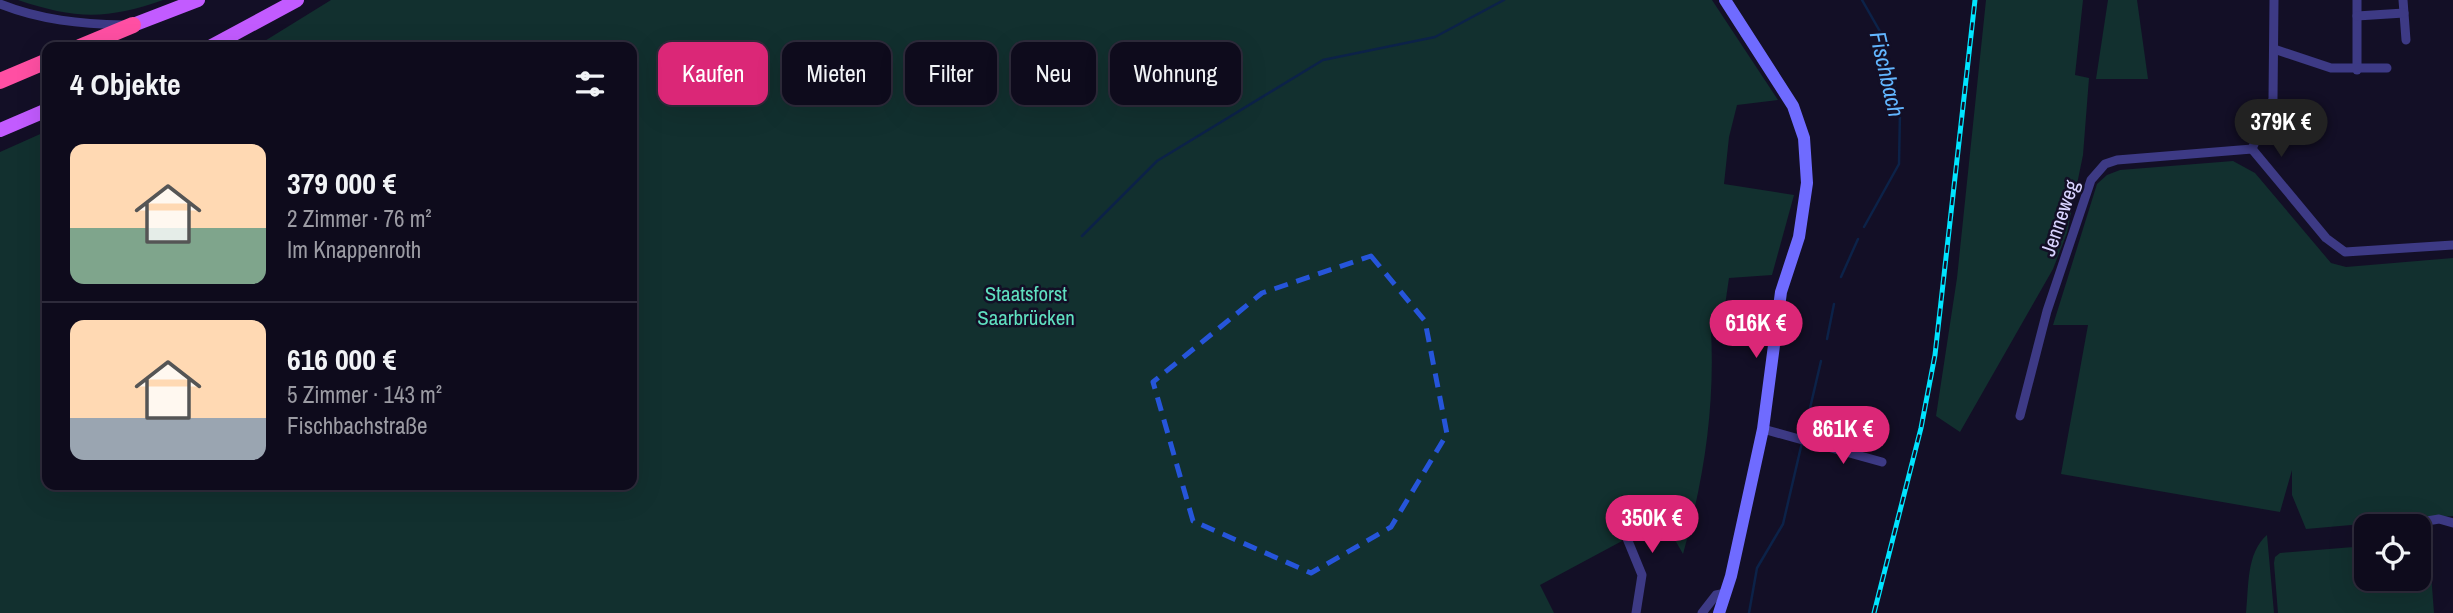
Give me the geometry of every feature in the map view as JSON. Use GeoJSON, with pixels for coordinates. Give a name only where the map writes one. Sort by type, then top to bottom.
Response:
{"type":"FeatureCollection","features":[{"type":"Feature","properties":{"kind":"highway"},"geometry":{"type":"LineString","coordinates":[[92,42],[133,25]]}},
{"type":"Feature","properties":{"kind":"highway"},"geometry":{"type":"LineString","coordinates":[[0,81],[42,63]]}},
{"type":"Feature","properties":{"kind":"main road"},"geometry":{"type":"LineString","coordinates":[[133,25],[198,0]]}},
{"type":"Feature","properties":{"kind":"main road"},"geometry":{"type":"LineString","coordinates":[[219,42],[297,0]]}},
{"type":"Feature","properties":{"kind":"main road"},"geometry":{"type":"LineString","coordinates":[[1720,613],[1763,429],[1781,292],[1799,237],[1807,183],[1804,138],[1793,106],[1725,0]]}},
{"type":"Feature","properties":{"kind":"main road"},"geometry":{"type":"LineString","coordinates":[[0,130],[42,112]]}},
{"type":"Feature","properties":{"kind":"street"},"geometry":{"type":"LineString","coordinates":[[2274,0],[2273,99],[2252,149],[2326,238],[2345,252],[2453,245]]}},
{"type":"Feature","properties":{"kind":"street"},"geometry":{"type":"LineString","coordinates":[[2357,0],[2357,69]]}},
{"type":"Feature","properties":{"kind":"street"},"geometry":{"type":"LineString","coordinates":[[2403,1],[2406,40]]}},
{"type":"Feature","properties":{"kind":"street"},"geometry":{"type":"LineString","coordinates":[[0,4],[38,17],[73,23],[133,25]]}},
{"type":"Feature","properties":{"kind":"street"},"geometry":{"type":"LineString","coordinates":[[2357,16],[2404,13]]}},
{"type":"Feature","properties":{"kind":"street"},"geometry":{"type":"LineString","coordinates":[[2274,49],[2320,66],[2387,68]]}},
{"type":"Feature","properties":{"kind":"street","name":"Jenneweg"},"geometry":{"type":"LineString","coordinates":[[2020,416],[2046,311],[2091,180],[2097,171],[2117,160],[2252,149]]}},
{"type":"Feature","properties":{"kind":"street"},"geometry":{"type":"LineString","coordinates":[[1763,429],[1882,462]]}},
{"type":"Feature","properties":{"kind":"street"},"geometry":{"type":"LineString","coordinates":[[2431,520],[2439,519],[2453,523]]}},
{"type":"Feature","properties":{"kind":"street"},"geometry":{"type":"LineString","coordinates":[[1626,536],[1642,575],[1636,613]]}},
{"type":"Feature","properties":{"kind":"street"},"geometry":{"type":"LineString","coordinates":[[1702,613],[1716,595],[1726,593]]}},
{"type":"Feature","properties":{"kind":"highlighted area"},"geometry":{"type":"Polygon","coordinates":[[[1371,256],[1425,321],[1447,434],[1391,527],[1311,573],[1193,521],[1153,382],[1262,293],[1371,256]]]}},
{"type":"Feature","properties":{"kind":"green space"},"geometry":{"type":"Polygon","coordinates":[[[18,0],[163,0],[125,11],[90,15],[56,11],[18,0]]]}},
{"type":"Feature","properties":{"kind":"green space","name":"Staatsforst Saarbrücken"},"geometry":{"type":"Polygon","coordinates":[[[331,0],[1712,0],[1778,100],[1737,105],[1729,137],[1724,184],[1794,195],[1772,275],[1729,278],[1722,326],[1711,330],[1711,387],[1706,443],[1697,499],[1683,554],[1662,517],[1642,527],[1622,495],[1606,524],[1615,527],[1622,541],[1540,585],[1554,613],[0,613],[0,152],[42,133],[42,490],[637,490],[637,42],[263,42],[331,0]]]}},
{"type":"Feature","properties":{"kind":"green space"},"geometry":{"type":"Polygon","coordinates":[[[1986,0],[2083,0],[2075,75],[2089,78],[2083,155],[2067,233],[2053,269],[1960,432],[1936,416],[1957,278],[1986,0]]]}},
{"type":"Feature","properties":{"kind":"green space"},"geometry":{"type":"Polygon","coordinates":[[[2108,0],[2137,0],[2148,79],[2096,79],[2108,0]]]}},
{"type":"Feature","properties":{"kind":"green space"},"geometry":{"type":"Polygon","coordinates":[[[2233,161],[2255,173],[2331,263],[2346,267],[2453,258],[2453,516],[2431,518],[2431,514],[2354,514],[2354,525],[2306,529],[2292,495],[2292,470],[2280,512],[2061,474],[2088,325],[2053,325],[2097,184],[2107,175],[2120,170],[2233,161]]]}},
{"type":"Feature","properties":{"kind":"green space"},"geometry":{"type":"Polygon","coordinates":[[[2267,535],[2274,613],[2246,613],[2252,561],[2260,542],[2267,535]]]}},
{"type":"Feature","properties":{"kind":"green space"},"geometry":{"type":"Polygon","coordinates":[[[2354,547],[2354,591],[2431,591],[2431,573],[2434,613],[2278,613],[2274,563],[2275,557],[2280,553],[2354,547]]]}},
{"type":"Feature","properties":{"kind":"waterway"},"geometry":{"type":"LineString","coordinates":[[1082,236],[1157,161],[1323,60],[1435,37],[1504,0]]}},
{"type":"Feature","properties":{"kind":"waterway","name":"Fischbach"},"geometry":{"type":"LineString","coordinates":[[1862,0],[1882,35],[1900,111],[1899,164],[1864,227]]}},
{"type":"Feature","properties":{"kind":"waterway","name":"Fischbach"},"geometry":{"type":"LineString","coordinates":[[1841,277],[1858,239]]}},
{"type":"Feature","properties":{"kind":"waterway","name":"Fischbach"},"geometry":{"type":"LineString","coordinates":[[1827,339],[1834,304]]}},
{"type":"Feature","properties":{"kind":"waterway","name":"Fischbach"},"geometry":{"type":"LineString","coordinates":[[1749,613],[1757,568],[1783,524],[1821,361]]}},
{"type":"Feature","properties":{"kind":"railway"},"geometry":{"type":"LineString","coordinates":[[1874,613],[1921,428],[1935,355],[1975,0]]}}]}
